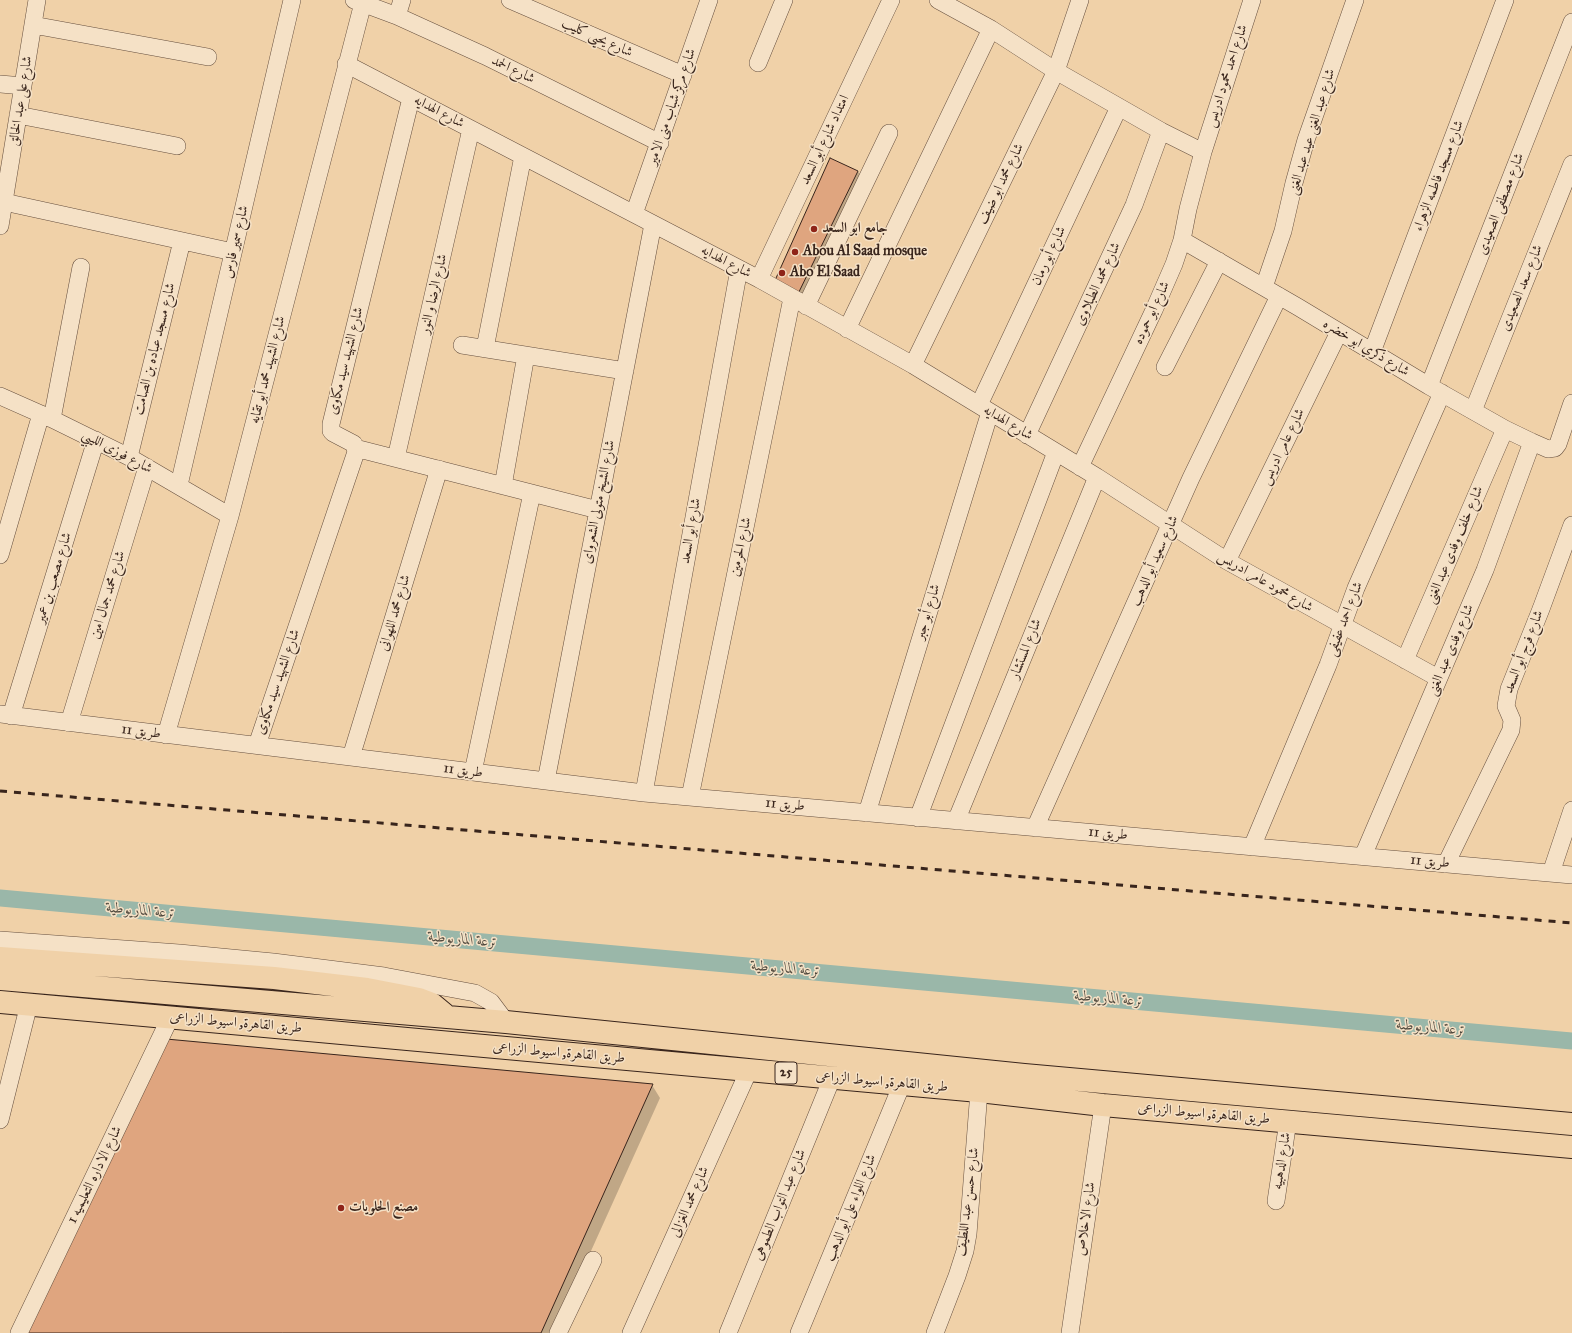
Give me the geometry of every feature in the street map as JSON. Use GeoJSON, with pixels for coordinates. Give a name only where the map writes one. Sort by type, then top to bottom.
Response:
{"type":"FeatureCollection","features":[{"type":"Feature","properties":{"kind":"highway"},"geometry":{"type":"LineString","coordinates":[[0,958],[274,978],[367,989],[419,999],[432,1004],[448,1017]]}},
{"type":"Feature","properties":{"kind":"highway","name":"طريق القاهرة, اسيوط الزراعى"},"geometry":{"type":"LineString","coordinates":[[0,979],[506,1022],[1024,1075],[1572,1124]]}},
{"type":"Feature","properties":{"kind":"highway","name":"طريق القاهرة, اسيوط الزراعى"},"geometry":{"type":"LineString","coordinates":[[0,1002],[980,1091],[1103,1105],[1572,1147]]}},
{"type":"Feature","properties":{"kind":"street","name":"شارع على عبد الخالق"},"geometry":{"type":"LineString","coordinates":[[0,226],[37,0]]}},
{"type":"Feature","properties":{"kind":"street","name":"شارع سمير فارس"},"geometry":{"type":"LineString","coordinates":[[179,485],[292,0]]}},
{"type":"Feature","properties":{"kind":"street","name":"شارع يحيى كليب"},"geometry":{"type":"LineString","coordinates":[[510,0],[683,75]]}},
{"type":"Feature","properties":{"kind":"street","name":"شارع مركز شباب منى الامير"},"geometry":{"type":"LineString","coordinates":[[634,214],[709,0]]}},
{"type":"Feature","properties":{"kind":"street"},"geometry":{"type":"LineString","coordinates":[[758,63],[784,0]]}},
{"type":"Feature","properties":{"kind":"street","name":"امتداد شارع أبو السعد"},"geometry":{"type":"LineString","coordinates":[[759,279],[891,0]]}},
{"type":"Feature","properties":{"kind":"street","name":"شارع محمد ابو ضيف"},"geometry":{"type":"LineString","coordinates":[[913,365],[1056,71],[1080,0]]}},
{"type":"Feature","properties":{"kind":"street","name":"شارع احمد محمود ادريس"},"geometry":{"type":"LineString","coordinates":[[1203,152],[1252,0]]}},
{"type":"Feature","properties":{"kind":"street","name":"شارع عبد الغنى عيد عبد الغنى"},"geometry":{"type":"LineString","coordinates":[[1264,287],[1275,260],[1284,231],[1294,183],[1306,140],[1355,0]]}},
{"type":"Feature","properties":{"kind":"street","name":"شارع مسجد فاطمه الزهراء"},"geometry":{"type":"LineString","coordinates":[[1372,352],[1506,0]]}},
{"type":"Feature","properties":{"kind":"street","name":"شارع الحمد"},"geometry":{"type":"LineString","coordinates":[[359,1],[400,8],[485,56],[660,143]]}},
{"type":"Feature","properties":{"kind":"street","name":"شارع الشهيد محمد أبو تقايه"},"geometry":{"type":"LineString","coordinates":[[166,735],[230,516],[346,64],[359,1]]}},
{"type":"Feature","properties":{"kind":"street"},"geometry":{"type":"LineString","coordinates":[[941,1],[991,29],[1056,71],[1161,131],[1203,152]]}},
{"type":"Feature","properties":{"kind":"street","name":"شارع مصطفى الصعيدى"},"geometry":{"type":"LineString","coordinates":[[1436,390],[1572,22]]}},
{"type":"Feature","properties":{"kind":"street"},"geometry":{"type":"LineString","coordinates":[[33,25],[208,57]]}},
{"type":"Feature","properties":{"kind":"street"},"geometry":{"type":"LineString","coordinates":[[847,329],[991,29]]}},
{"type":"Feature","properties":{"kind":"street","name":"شارع الهدايه"},"geometry":{"type":"LineString","coordinates":[[346,64],[759,279],[913,365],[1097,477]]}},
{"type":"Feature","properties":{"kind":"street"},"geometry":{"type":"LineString","coordinates":[[0,84],[23,86]]}},
{"type":"Feature","properties":{"kind":"street","name":"شارع الشهيد سيد مكاوى"},"geometry":{"type":"LineString","coordinates":[[257,746],[356,452],[354,444],[331,431],[331,424],[411,98]]}},
{"type":"Feature","properties":{"kind":"street","name":"شارع أبو رمان"},"geometry":{"type":"LineString","coordinates":[[984,409],[1119,107]]}},
{"type":"Feature","properties":{"kind":"street"},"geometry":{"type":"LineString","coordinates":[[18,115],[176,146]]}},
{"type":"Feature","properties":{"kind":"street","name":"شارع الرضا و النور"},"geometry":{"type":"LineString","coordinates":[[396,458],[472,129]]}},
{"type":"Feature","properties":{"kind":"street","name":"شارع محمد الطبلاوى"},"geometry":{"type":"LineString","coordinates":[[1027,435],[1134,205],[1161,131]]}},
{"type":"Feature","properties":{"kind":"street","name":"شارع الحرمين"},"geometry":{"type":"LineString","coordinates":[[690,797],[799,302],[889,133]]}},
{"type":"Feature","properties":{"kind":"street","name":"شارع أبو حموده"},"geometry":{"type":"LineString","coordinates":[[1080,467],[1174,264],[1182,240],[1188,209],[1203,152]]}},
{"type":"Feature","properties":{"kind":"street"},"geometry":{"type":"LineString","coordinates":[[485,348],[523,156]]}},
{"type":"Feature","properties":{"kind":"street","name":"شارع سعد الصعيدى"},"geometry":{"type":"LineString","coordinates":[[1473,411],[1572,164]]}},
{"type":"Feature","properties":{"kind":"street"},"geometry":{"type":"LineString","coordinates":[[4,202],[233,252]]}},
{"type":"Feature","properties":{"kind":"street","name":"شارع الشيخ متولى الشعرواى"},"geometry":{"type":"LineString","coordinates":[[546,781],[653,224]]}},
{"type":"Feature","properties":{"kind":"street","name":"شارع ذكري ابو خضره"},"geometry":{"type":"LineString","coordinates":[[1182,240],[1264,287],[1436,390],[1505,429],[1532,442],[1552,449],[1554,448],[1558,444],[1572,403]]}},
{"type":"Feature","properties":{"kind":"street","name":"شارع مسجد عباده بن الصامت"},"geometry":{"type":"LineString","coordinates":[[129,457],[182,241]]}},
{"type":"Feature","properties":{"kind":"street"},"geometry":{"type":"LineString","coordinates":[[1165,367],[1219,261]]}},
{"type":"Feature","properties":{"kind":"street"},"geometry":{"type":"LineString","coordinates":[[0,555],[47,416],[81,267]]}},
{"type":"Feature","properties":{"kind":"street","name":"شارع أبو السعد"},"geometry":{"type":"LineString","coordinates":[[644,793],[739,269]]}},
{"type":"Feature","properties":{"kind":"street","name":"شارع سعيد أبو الدهب"},"geometry":{"type":"LineString","coordinates":[[1035,828],[1170,525],[1279,296]]}},
{"type":"Feature","properties":{"kind":"street","name":"شارع عامر ادريس"},"geometry":{"type":"LineString","coordinates":[[1227,561],[1339,332]]}},
{"type":"Feature","properties":{"kind":"street"},"geometry":{"type":"LineString","coordinates":[[462,345],[625,370]]}},
{"type":"Feature","properties":{"kind":"street"},"geometry":{"type":"LineString","coordinates":[[503,486],[526,355]]}},
{"type":"Feature","properties":{"kind":"street","name":"شارع احمد عفيفى"},"geometry":{"type":"LineString","coordinates":[[1252,847],[1328,665],[1356,588],[1436,390]]}},
{"type":"Feature","properties":{"kind":"street","name":"شارع فوزى الليبي"},"geometry":{"type":"LineString","coordinates":[[0,396],[47,416],[129,457],[230,516]]}},
{"type":"Feature","properties":{"kind":"street","name":"شارع أبو جبر"},"geometry":{"type":"LineString","coordinates":[[867,813],[984,409]]}},
{"type":"Feature","properties":{"kind":"street","name":"شارع خلف وفدى عبد الغنى"},"geometry":{"type":"LineString","coordinates":[[1406,660],[1505,429]]}},
{"type":"Feature","properties":{"kind":"street","name":"شارع مصعب بن عمير"},"geometry":{"type":"LineString","coordinates":[[5,715],[96,440]]}},
{"type":"Feature","properties":{"kind":"street","name":"شارع وفدى عبد الغنى"},"geometry":{"type":"LineString","coordinates":[[1363,856],[1485,570],[1532,442]]}},
{"type":"Feature","properties":{"kind":"street"},"geometry":{"type":"LineString","coordinates":[[355,448],[598,510]]}},
{"type":"Feature","properties":{"kind":"street"},"geometry":{"type":"LineString","coordinates":[[918,818],[1056,452]]}},
{"type":"Feature","properties":{"kind":"street","name":"شارع محمد جمال امين"},"geometry":{"type":"LineString","coordinates":[[69,724],[146,467]]}},
{"type":"Feature","properties":{"kind":"street","name":"شارع محمد اللهوانى"},"geometry":{"type":"LineString","coordinates":[[351,757],[439,469]]}},
{"type":"Feature","properties":{"kind":"street","name":"شارع محمود عامر ادريس"},"geometry":{"type":"LineString","coordinates":[[1097,477],[1227,561],[1438,678]]}},
{"type":"Feature","properties":{"kind":"street","name":"شارع المستشار"},"geometry":{"type":"LineString","coordinates":[[956,821],[1097,477]]}},
{"type":"Feature","properties":{"kind":"street"},"geometry":{"type":"LineString","coordinates":[[473,772],[532,493]]}},
{"type":"Feature","properties":{"kind":"street","name":"شارع فرج أبو السعد"},"geometry":{"type":"LineString","coordinates":[[1446,864],[1510,730],[1512,720],[1506,706],[1509,689],[1572,525]]}},
{"type":"Feature","properties":{"kind":"street","name":"طريق 11"},"geometry":{"type":"LineString","coordinates":[[5,715],[644,793],[1572,875]]}},
{"type":"Feature","properties":{"kind":"street"},"geometry":{"type":"LineString","coordinates":[[1551,873],[1572,810]]}},
{"type":"Feature","properties":{"kind":"street"},"geometry":{"type":"LineString","coordinates":[[0,940],[273,962],[384,976],[475,993],[491,1002],[506,1022]]}},
{"type":"Feature","properties":{"kind":"street"},"geometry":{"type":"LineString","coordinates":[[0,1120],[29,1004]]}},
{"type":"Feature","properties":{"kind":"street","name":"شارع الاداره التعليميه 1"},"geometry":{"type":"LineString","coordinates":[[19,1333],[170,1018]]}},
{"type":"Feature","properties":{"kind":"street","name":"شارع محمد الغزالى"},"geometry":{"type":"LineString","coordinates":[[631,1333],[749,1070]]}},
{"type":"Feature","properties":{"kind":"street","name":"شارع عبد التواب الطموهى"},"geometry":{"type":"LineString","coordinates":[[728,1333],[832,1078]]}},
{"type":"Feature","properties":{"kind":"street","name":"شارع اللواء على أبو الدهب"},"geometry":{"type":"LineString","coordinates":[[799,1333],[902,1084]]}},
{"type":"Feature","properties":{"kind":"street","name":"شارع حسن عبد اللطيف"},"geometry":{"type":"LineString","coordinates":[[935,1333],[965,1251],[968,1234],[980,1091]]}},
{"type":"Feature","properties":{"kind":"street","name":"شارع الاخلاص"},"geometry":{"type":"LineString","coordinates":[[1070,1333],[1103,1105]]}},
{"type":"Feature","properties":{"kind":"street","name":"شارع الدهبيه"},"geometry":{"type":"LineString","coordinates":[[1276,1201],[1288,1121]]}},
{"type":"Feature","properties":{"kind":"street"},"geometry":{"type":"LineString","coordinates":[[558,1333],[593,1260]]}},
{"type":"Feature","properties":{"kind":"building","name":"جامع ابو السعد"},"geometry":{"type":"Polygon","coordinates":[[[830,158],[858,171],[795,300],[772,287],[830,158]]]}},
{"type":"Feature","properties":{"kind":"building","name":"مصنع الحلويات"},"geometry":{"type":"Polygon","coordinates":[[[166,1039],[653,1084],[541,1333],[24,1333],[166,1039]]]}},
{"type":"Feature","properties":{"kind":"waterway","name":"ترعة الماريوطية"},"geometry":{"type":"LineString","coordinates":[[0,898],[1572,1041]]}},
{"type":"Feature","properties":{"kind":"railway"},"geometry":{"type":"LineString","coordinates":[[0,791],[1572,923]]}},
{"type":"Feature","properties":{"kind":"place","name":"جامع ابو السعد"},"geometry":{"type":"Point","coordinates":[814,229]}},
{"type":"Feature","properties":{"kind":"place","name":"Abou Al Saad mosque"},"geometry":{"type":"Point","coordinates":[795,252]}},
{"type":"Feature","properties":{"kind":"place","name":"Abo El Saad"},"geometry":{"type":"Point","coordinates":[782,273]}},
{"type":"Feature","properties":{"kind":"place","name":"مصنع الحلويات"},"geometry":{"type":"Point","coordinates":[341,1208]}}]}
